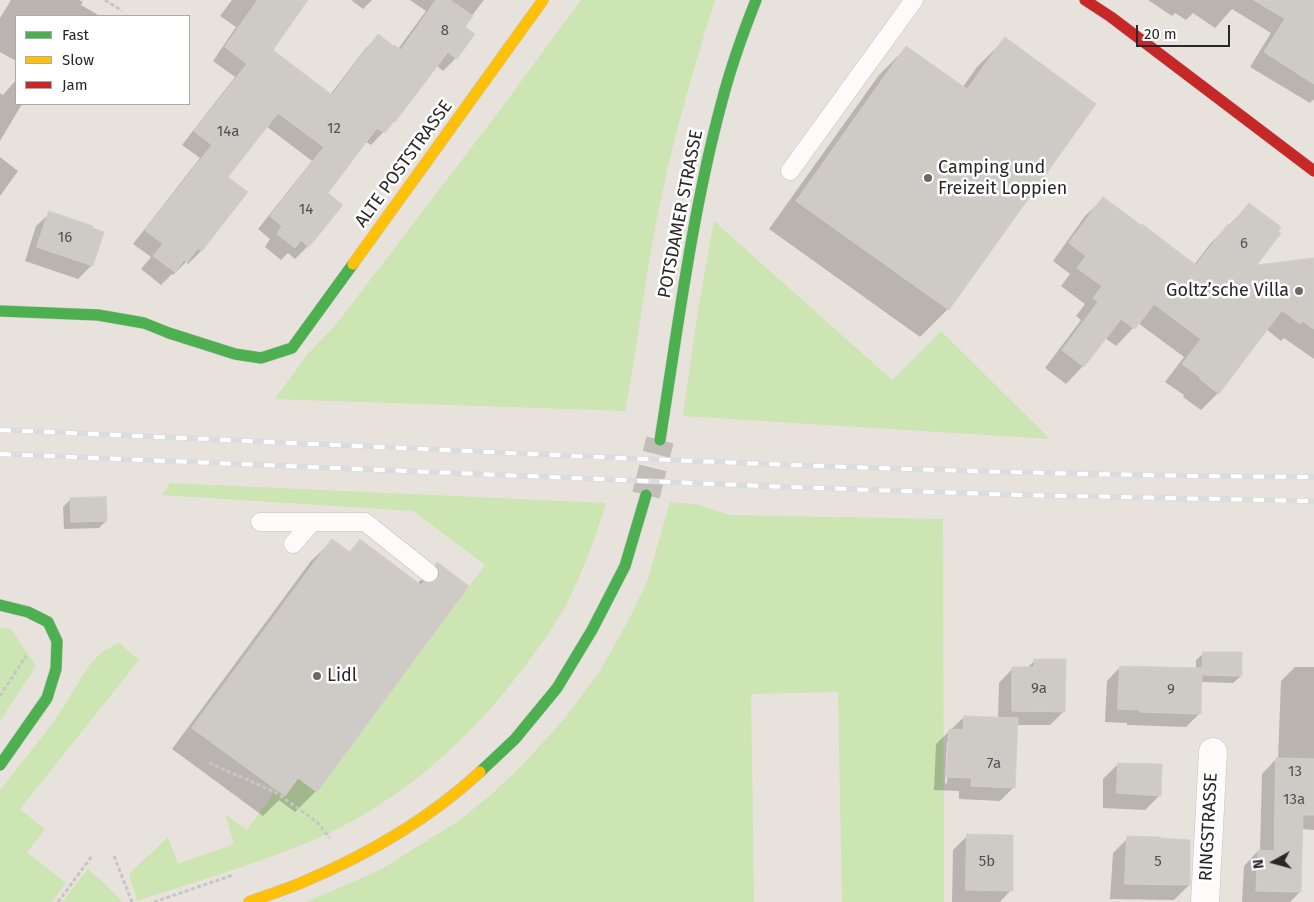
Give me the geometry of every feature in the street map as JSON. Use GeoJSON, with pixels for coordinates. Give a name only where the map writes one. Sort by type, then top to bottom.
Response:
{"type":"FeatureCollection","features":[{"type":"Feature","properties":{"kind":"street","name":"ALTE POSTSTRASSE"},"geometry":{"type":"LineString","coordinates":[[0,311],[98,315],[144,323],[235,354],[262,358],[292,348],[543,0]]}},
{"type":"Feature","properties":{"kind":"street","name":"POTSDAMER STRASSE"},"geometry":{"type":"LineString","coordinates":[[660,440],[708,158],[731,70],[756,0]]}},
{"type":"Feature","properties":{"kind":"street"},"geometry":{"type":"LineString","coordinates":[[1084,0],[1110,17],[1314,172]]}},
{"type":"Feature","properties":{"kind":"street"},"geometry":{"type":"LineString","coordinates":[[249,902],[301,883],[360,856],[410,827],[466,785],[515,739],[557,688],[592,630],[625,566],[646,495]]}},
{"type":"Feature","properties":{"kind":"street"},"geometry":{"type":"LineString","coordinates":[[0,605],[28,612],[48,622],[58,641],[56,669],[47,698],[0,765]]}},
{"type":"Feature","properties":{"kind":"street","name":"RINGSTRASSE"},"geometry":{"type":"LineString","coordinates":[[1205,902],[1213,752]]}},
{"type":"Feature","properties":{"kind":"lane"},"geometry":{"type":"LineString","coordinates":[[790,171],[914,0]]}},
{"type":"Feature","properties":{"kind":"lane"},"geometry":{"type":"LineString","coordinates":[[260,522],[366,522],[429,573]]}},
{"type":"Feature","properties":{"kind":"lane"},"geometry":{"type":"LineString","coordinates":[[293,544],[312,522]]}},
{"type":"Feature","properties":{"kind":"path"},"geometry":{"type":"LineString","coordinates":[[105,0],[122,11]]}},
{"type":"Feature","properties":{"kind":"path"},"geometry":{"type":"LineString","coordinates":[[209,763],[275,792],[317,822],[326,833]]}},
{"type":"Feature","properties":{"kind":"path"},"geometry":{"type":"LineString","coordinates":[[322,842],[330,838]]}},
{"type":"Feature","properties":{"kind":"path"},"geometry":{"type":"LineString","coordinates":[[58,902],[92,856]]}},
{"type":"Feature","properties":{"kind":"path"},"geometry":{"type":"LineString","coordinates":[[114,856],[132,902]]}},
{"type":"Feature","properties":{"kind":"path"},"geometry":{"type":"LineString","coordinates":[[154,902],[242,872]]}},
{"type":"Feature","properties":{"kind":"green space"},"geometry":{"type":"Polygon","coordinates":[[[581,0],[715,0],[686,96],[662,194],[651,248],[625,411],[275,399],[306,356],[338,322],[494,118],[581,0]]]}},
{"type":"Feature","properties":{"kind":"green space"},"geometry":{"type":"Polygon","coordinates":[[[714,221],[892,380],[941,331],[1050,439],[683,416],[698,310],[714,221]]]}},
{"type":"Feature","properties":{"kind":"green space"},"geometry":{"type":"Polygon","coordinates":[[[170,483],[606,503],[578,580],[554,626],[509,687],[486,714],[435,763],[378,806],[348,824],[316,839],[250,864],[137,901],[129,874],[168,837],[178,864],[234,844],[225,814],[247,830],[276,790],[285,796],[298,778],[317,792],[485,565],[413,511],[162,495],[170,483]]]}},
{"type":"Feature","properties":{"kind":"green space"},"geometry":{"type":"Polygon","coordinates":[[[670,502],[695,504],[730,515],[943,519],[944,902],[842,902],[838,692],[751,694],[754,902],[306,902],[380,870],[460,820],[492,794],[526,761],[566,717],[600,671],[628,621],[647,582],[670,502]]]}},
{"type":"Feature","properties":{"kind":"green space"},"geometry":{"type":"Polygon","coordinates":[[[0,628],[11,629],[36,666],[0,721],[0,628]]]}},
{"type":"Feature","properties":{"kind":"green space"},"geometry":{"type":"Polygon","coordinates":[[[119,643],[139,660],[20,809],[45,829],[27,852],[66,883],[52,902],[0,902],[0,790],[55,720],[90,664],[103,651],[119,643]]]}},
{"type":"Feature","properties":{"kind":"green space"},"geometry":{"type":"Polygon","coordinates":[[[88,869],[105,884],[122,902],[62,902],[88,869]]]}},
{"type":"Feature","properties":{"kind":"building"},"geometry":{"type":"Polygon","coordinates":[[[258,0],[308,0],[273,50],[332,95],[378,34],[401,50],[436,0],[450,0],[473,16],[465,27],[475,34],[457,59],[448,52],[385,133],[377,128],[328,193],[343,205],[309,247],[301,240],[295,248],[277,234],[282,226],[270,216],[324,147],[278,113],[228,177],[248,192],[202,251],[198,248],[187,263],[184,260],[175,272],[153,256],[163,244],[145,230],[212,145],[194,131],[247,64],[225,47],[258,0]]]}},
{"type":"Feature","properties":{"kind":"building"},"geometry":{"type":"Polygon","coordinates":[[[1254,0],[1314,0],[1314,84],[1264,52],[1285,19],[1254,0]]]}},
{"type":"Feature","properties":{"kind":"building","name":"Camping und Freizeit Loppien"},"geometry":{"type":"Polygon","coordinates":[[[1005,37],[1096,104],[949,310],[796,201],[906,46],[967,89],[1005,37]]]}},
{"type":"Feature","properties":{"kind":"building"},"geometry":{"type":"Polygon","coordinates":[[[1103,197],[1196,265],[1228,224],[1230,226],[1249,203],[1281,227],[1278,232],[1281,233],[1257,265],[1314,258],[1314,329],[1302,321],[1300,324],[1282,310],[1219,394],[1182,364],[1201,339],[1154,304],[1135,329],[1121,319],[1084,367],[1062,350],[1098,302],[1093,298],[1102,286],[1077,268],[1086,256],[1069,243],[1103,197]]]}},
{"type":"Feature","properties":{"kind":"building"},"geometry":{"type":"Polygon","coordinates":[[[49,211],[93,226],[93,228],[104,232],[93,266],[37,247],[49,211]]]}},
{"type":"Feature","properties":{"kind":"building"},"geometry":{"type":"Polygon","coordinates":[[[106,497],[107,521],[71,522],[70,498],[106,497]]]}},
{"type":"Feature","properties":{"kind":"building","name":"Lidl"},"geometry":{"type":"Polygon","coordinates":[[[332,539],[350,552],[360,539],[421,585],[423,582],[432,583],[438,579],[440,574],[435,564],[437,562],[469,586],[317,792],[298,778],[285,796],[192,728],[332,539]]]}},
{"type":"Feature","properties":{"kind":"building"},"geometry":{"type":"Polygon","coordinates":[[[1203,652],[1242,652],[1242,676],[1203,675],[1203,652]]]}},
{"type":"Feature","properties":{"kind":"building"},"geometry":{"type":"Polygon","coordinates":[[[1034,659],[1066,659],[1065,712],[1012,711],[1012,667],[1034,667],[1034,659]]]}},
{"type":"Feature","properties":{"kind":"building"},"geometry":{"type":"Polygon","coordinates":[[[1120,666],[1202,668],[1201,714],[1140,712],[1140,710],[1118,709],[1120,666]]]}},
{"type":"Feature","properties":{"kind":"building"},"geometry":{"type":"Polygon","coordinates":[[[964,716],[1018,718],[1015,788],[971,786],[972,778],[946,777],[949,729],[963,730],[964,716]]]}},
{"type":"Feature","properties":{"kind":"building"},"geometry":{"type":"Polygon","coordinates":[[[1276,758],[1314,759],[1314,815],[1303,815],[1301,892],[1256,891],[1258,850],[1274,851],[1276,758]]]}},
{"type":"Feature","properties":{"kind":"building"},"geometry":{"type":"Polygon","coordinates":[[[1118,763],[1162,764],[1161,796],[1117,793],[1118,763]]]}},
{"type":"Feature","properties":{"kind":"building"},"geometry":{"type":"Polygon","coordinates":[[[967,834],[1013,835],[1013,891],[966,890],[967,834]]]}},
{"type":"Feature","properties":{"kind":"building"},"geometry":{"type":"Polygon","coordinates":[[[1127,836],[1190,840],[1190,885],[1125,884],[1127,836]]]}},
{"type":"Feature","properties":{"kind":"tunnel"},"geometry":{"type":"LineString","coordinates":[[646,495],[660,440]]}},
{"type":"Feature","properties":{"kind":"railway"},"geometry":{"type":"LineString","coordinates":[[0,430],[821,466],[1150,475],[1314,477]]}},
{"type":"Feature","properties":{"kind":"railway"},"geometry":{"type":"LineString","coordinates":[[0,454],[788,487],[1021,495],[1314,501]]}},
{"type":"Feature","properties":{"kind":"traffic: fast"},"geometry":{"type":"LineString","coordinates":[[660,440],[686,270],[711,143],[726,88],[756,0]]}},
{"type":"Feature","properties":{"kind":"traffic: fast"},"geometry":{"type":"LineString","coordinates":[[0,311],[98,315],[144,323],[235,354],[261,358],[292,348],[353,264]]}},
{"type":"Feature","properties":{"kind":"traffic: fast"},"geometry":{"type":"LineString","coordinates":[[480,772],[515,739],[557,688],[592,630],[625,566],[646,495]]}},
{"type":"Feature","properties":{"kind":"traffic: fast"},"geometry":{"type":"LineString","coordinates":[[0,605],[28,612],[48,622],[57,641],[56,669],[47,698],[0,765]]}},
{"type":"Feature","properties":{"kind":"traffic: slow"},"geometry":{"type":"LineString","coordinates":[[353,264],[543,0]]}},
{"type":"Feature","properties":{"kind":"traffic: slow"},"geometry":{"type":"LineString","coordinates":[[249,902],[290,888],[373,848],[418,821],[480,772]]}},
{"type":"Feature","properties":{"kind":"traffic: jam"},"geometry":{"type":"LineString","coordinates":[[1085,0],[1111,17],[1314,171]]}},
{"type":"Feature","properties":{"kind":"place","name":"Camping und Freizeit Loppien"},"geometry":{"type":"Point","coordinates":[928,178]}},
{"type":"Feature","properties":{"kind":"place","name":"Goltz’sche Villa"},"geometry":{"type":"Point","coordinates":[1299,291]}},
{"type":"Feature","properties":{"kind":"place","name":"Lidl"},"geometry":{"type":"Point","coordinates":[317,676]}}]}
